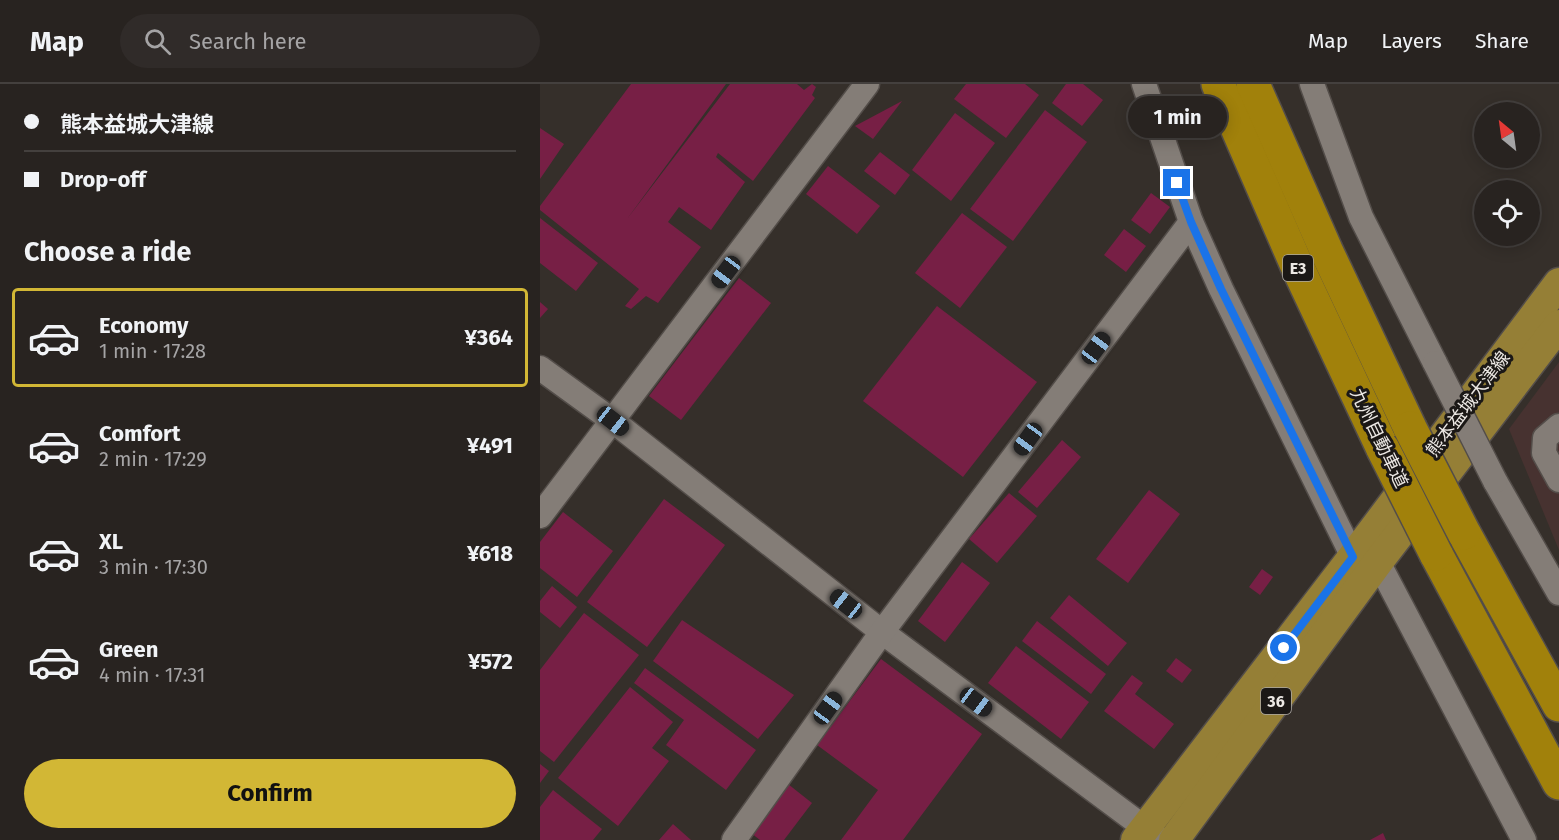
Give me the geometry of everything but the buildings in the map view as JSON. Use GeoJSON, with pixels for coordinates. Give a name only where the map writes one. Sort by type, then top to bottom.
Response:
{"type":"FeatureCollection","features":[{"type":"Feature","properties":{"kind":"highway","name":"九州自動車道"},"geometry":{"type":"LineString","coordinates":[[1218,84],[1297,266],[1383,449],[1436,554],[1559,783]]}},
{"type":"Feature","properties":{"kind":"highway","name":"九州自動車道"},"geometry":{"type":"LineString","coordinates":[[1253,84],[1326,250],[1410,428],[1464,533],[1559,705]]}},
{"type":"Feature","properties":{"kind":"highway"},"geometry":{"type":"LineString","coordinates":[[1464,533],[1559,678]]}},
{"type":"Feature","properties":{"kind":"main road","name":"熊本益城大津線"},"geometry":{"type":"LineString","coordinates":[[1174,840],[1365,560],[1559,283]]}},
{"type":"Feature","properties":{"kind":"main road","name":"熊本益城大津線"},"geometry":{"type":"LineString","coordinates":[[1148,836],[1365,560],[1559,325]]}},
{"type":"Feature","properties":{"kind":"street"},"geometry":{"type":"LineString","coordinates":[[540,516],[867,84]]}},
{"type":"Feature","properties":{"kind":"street"},"geometry":{"type":"LineString","coordinates":[[1144,84],[1191,222],[1221,289],[1365,560],[1524,840]]}},
{"type":"Feature","properties":{"kind":"street"},"geometry":{"type":"LineString","coordinates":[[1312,84],[1361,217],[1495,481],[1559,593]]}},
{"type":"Feature","properties":{"kind":"street"},"geometry":{"type":"LineString","coordinates":[[734,840],[882,632],[1191,222]]}},
{"type":"Feature","properties":{"kind":"street"},"geometry":{"type":"LineString","coordinates":[[540,368],[613,421],[882,632],[1148,836]]}},
{"type":"Feature","properties":{"kind":"street"},"geometry":{"type":"LineString","coordinates":[[1559,426],[1545,438],[1544,453],[1559,480]]}},
{"type":"Feature","properties":{"kind":"shaded area"},"geometry":{"type":"Polygon","coordinates":[[[1559,362],[1559,550],[1509,429],[1559,362]]]}},
{"type":"Feature","properties":{"kind":"route"},"geometry":{"type":"LineString","coordinates":[[1177,183],[1191,222],[1221,289],[1353,557],[1284,648]]}}]}
